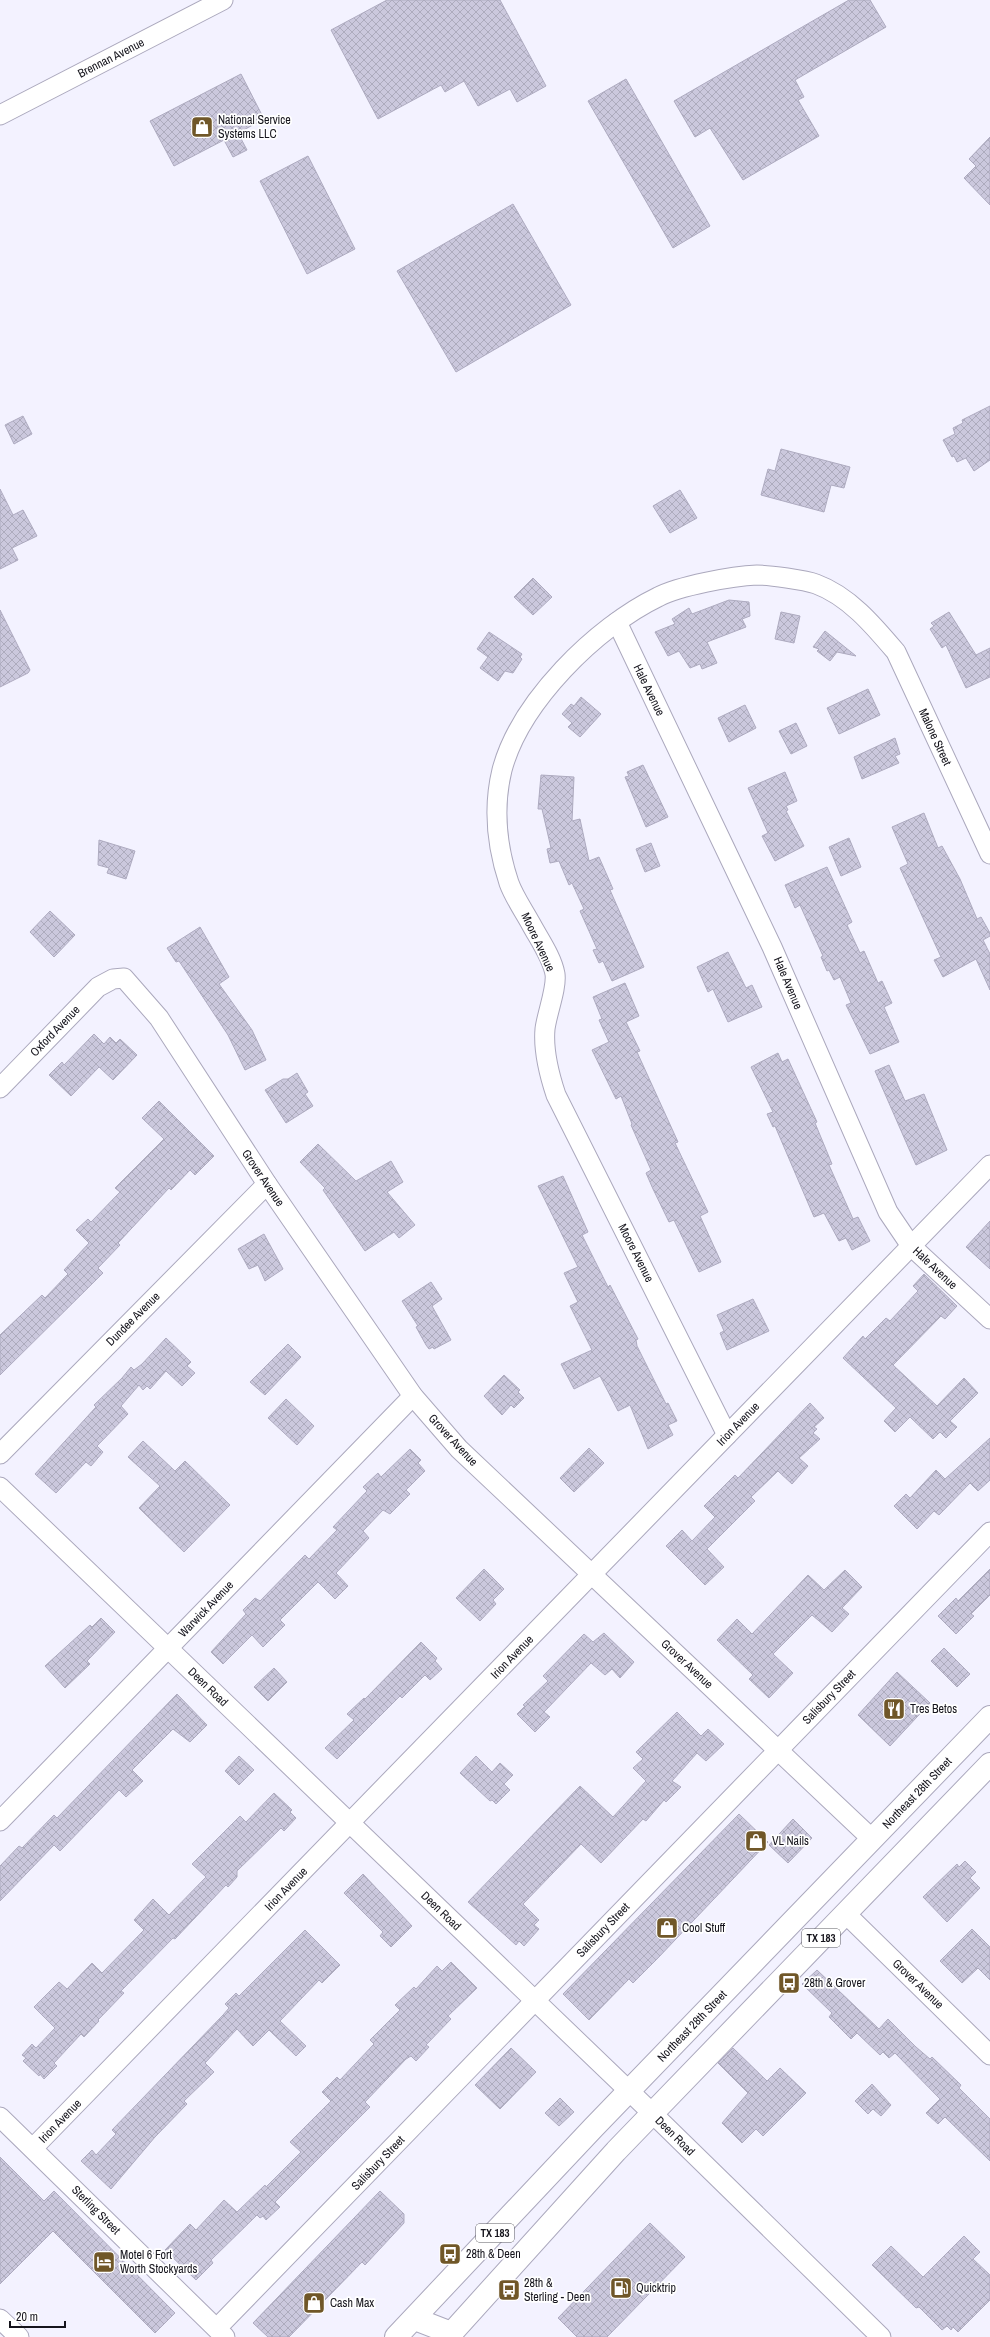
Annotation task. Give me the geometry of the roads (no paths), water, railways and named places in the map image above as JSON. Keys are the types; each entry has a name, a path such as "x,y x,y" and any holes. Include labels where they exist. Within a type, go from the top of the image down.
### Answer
{"main road":[{"name":"Northeast 28th Street","path":"396,2337 415,2319 629,2091 990,1717"},
{"name":"TX 183","path":"449,2335 652,2113 990,1764"},
{"path":"415,2319 449,2335"}],"street":[{"name":"Brennan Avenue","path":"0,116 223,0"},
{"name":"Moore Avenue","path":"727,1435 556,1095 548,1071 545,1030 555,975 547,955 510,885 500,852 497,801 503,769 516,734 538,698 589,645 617,622 657,597 683,587 757,575 815,584 842,598 873,625"},
{"name":"Hale Avenue","path":"617,622 772,947 870,1175 888,1212 912,1246 990,1319"},
{"name":"Malone Street","path":"873,625 896,652 990,854"},
{"name":"Grover Avenue","path":"113,979 124,978 159,1018 267,1184 413,1396 459,1449 872,1839"},
{"name":"Oxford Avenue","path":"0,1088 98,987 113,979"},
{"name":"Irion Avenue","path":"33,2148 990,1165"},
{"name":"Dundee Avenue","path":"0,1454 267,1184"},
{"name":"Warwick Avenue","path":"0,1821 413,1396"},
{"name":"Deen Road","path":"0,1487 652,2113 882,2337"},
{"name":"Salisbury Street","path":"221,2333 535,2001 990,1532"},
{"name":"Grover Avenue","path":"845,1913 990,2055"},
{"name":"Sterling Street","path":"0,2117 221,2333"},
{"path":"0,2319 19,2337"}],"place":[{"name":"National Service Systems LLC","path":"202,127"},
{"name":"Tres Betos","path":"894,1709"},
{"name":"VL Nails","path":"756,1841"},
{"name":"Cool Stuff","path":"667,1928"},
{"name":"28th & Grover","path":"789,1983"},
{"name":"28th & Deen","path":"450,2254"},
{"name":"Motel 6 Fort Worth Stockyards","path":"104,2262"},
{"name":"Quicktrip","path":"621,2288"},
{"name":"28th & Sterling - Deen","path":"509,2290"},
{"name":"Cash Max","path":"314,2303"}]}
